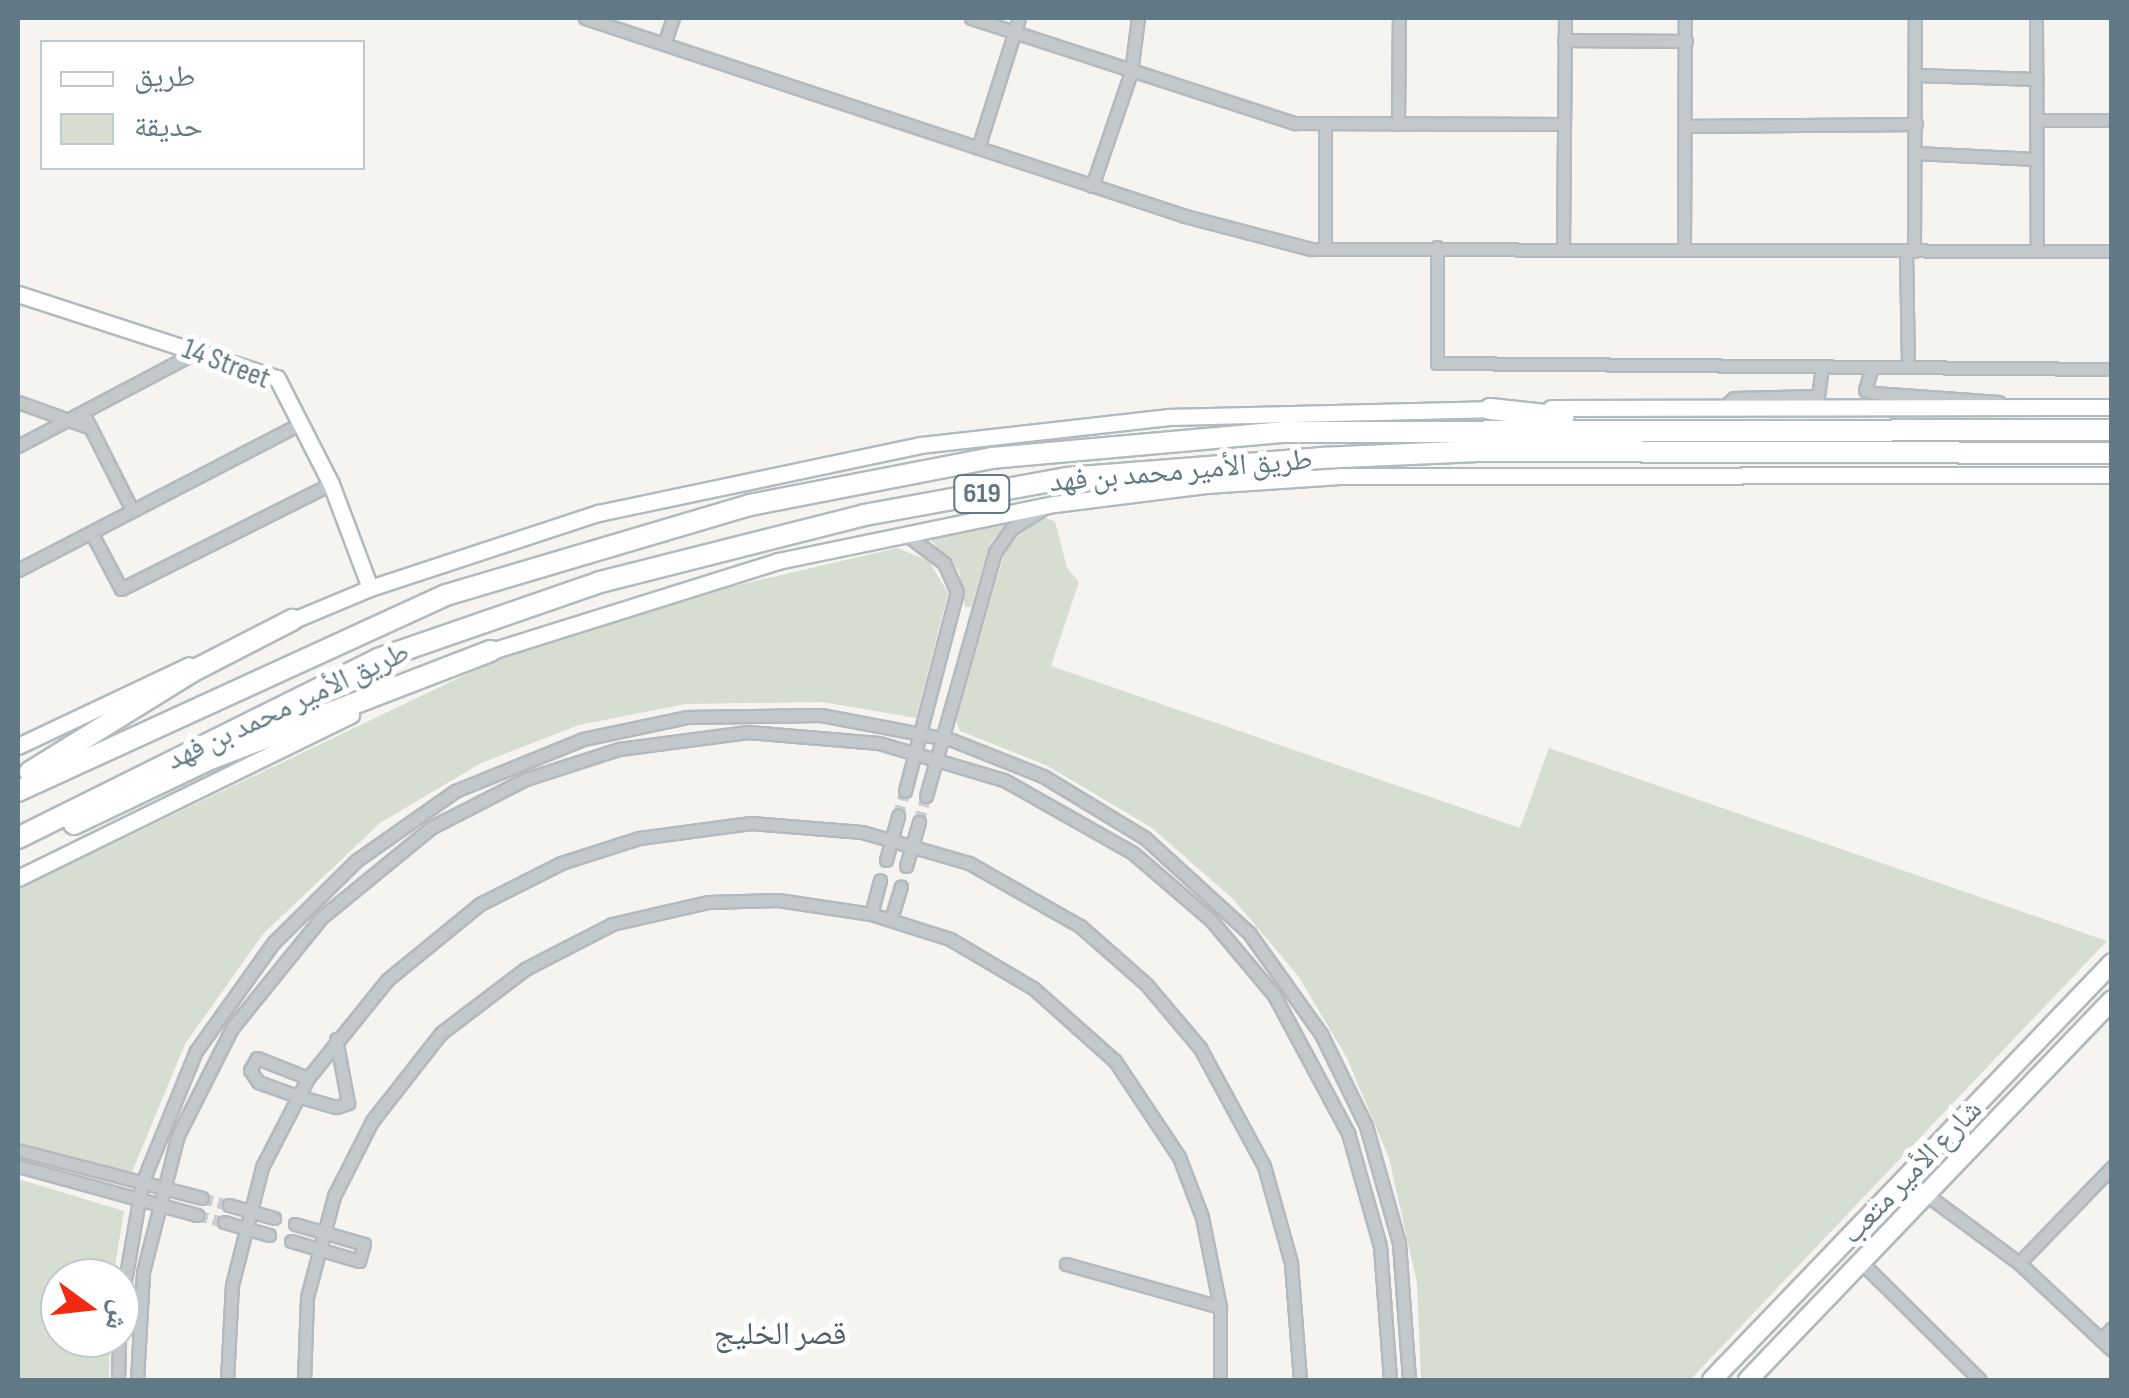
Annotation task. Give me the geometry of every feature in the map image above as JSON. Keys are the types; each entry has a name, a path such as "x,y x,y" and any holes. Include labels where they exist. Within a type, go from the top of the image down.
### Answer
{"highway":[{"path":"1490,408 1625,428"},
{"name":"طريق الأمير محمد بن فهد","path":"18,791 446,595 750,505 992,458 1283,432 1625,428 2112,430"},
{"name":"طريق الأمير محمد بن فهد","path":"18,838 378,659 600,582 864,515 1068,478 1320,458 1478,451 2112,452"},
{"path":"18,780 190,672 292,620"},
{"path":"18,850 208,760 490,651"}],"main road":[{"name":"14 Street","path":"18,294 278,378 330,484 370,588"},
{"path":"18,746 370,588 598,513 920,445 1168,417 1490,408 2112,407"},
{"path":"18,878 490,651 680,588 901,534 1054,504 1340,476 2112,475"},
{"name":"شارع الأمير متعب","path":"1712,1380 2112,962"},
{"name":"شارع الأمير متعب","path":"1752,1379 2112,1000"},
{"path":"1862,1264 1796,1314 1800,1300 1899,1185"}],"street":[{"path":"585,18 1258,238 1325,249 2112,251"},
{"path":"664,44 673,18"},
{"path":"971,18 1294,123 1564,124"},
{"path":"978,148 1019,18"},
{"path":"1092,186 1131,72 1138,18"},
{"path":"1398,18 1398,124"},
{"path":"1564,18 1564,248"},
{"path":"1684,248 1685,18"},
{"path":"1908,367 1917,75 1915,18"},
{"path":"2036,18 2038,251"},
{"path":"1564,40 1686,41"},
{"path":"1917,75 2037,79"},
{"path":"2038,120 2112,120"},
{"path":"1325,124 1325,249"},
{"path":"1686,126 1916,124"},
{"path":"1915,154 2036,159"},
{"path":"1437,247 1437,363 2112,369"},
{"path":"18,446 198,352"},
{"path":"1872,366 1864,390 1874,393 2018,407"},
{"path":"1724,407 1749,396 1818,396 1822,369"},
{"path":"18,402 91,428"},
{"path":"83,412 132,510"},
{"path":"18,570 300,424"},
{"path":"91,532 120,589 330,484"},
{"path":"926,796 995,552 1011,530 1054,504"},
{"path":"901,534 920,541 944,563 957,592 906,791"},
{"path":"129,1258 142,1183 178,1088 239,986 308,904 422,811 550,749 687,717 821,715 942,738 1043,776 1145,838 1224,907 1289,984 1337,1063 1378,1162 1403,1270 1409,1380"},
{"path":"137,1380 143,1272 156,1205 195,1096 254,997 322,917 432,827 556,767 689,736 819,734 936,756 1035,794 1134,853 1211,920 1274,995 1328,1087 1360,1167 1386,1287 1390,1380"},
{"path":"886,860 898,816"},
{"path":"906,866 918,822"},
{"path":"228,1380 230,1305 248,1212 297,1096 336,1040 387,980 454,922 507,888 587,852 671,831 751,823 892,839 995,875 1080,926 1146,984 1200,1048 1240,1114 1274,1195 1296,1297 1300,1380"},
{"path":"870,914 880,880"},
{"path":"891,918 901,886"},
{"path":"304,1380 305,1314 322,1232 372,1121 414,1064 457,1019 543,958 612,924 708,902 801,902 891,918 950,939 1009,972 1115,1061 1186,1172 1212,1252 1220,1307 1220,1380"},
{"path":"308,1078 257,1058 250,1070 258,1082 297,1096 336,1107 348,1103 336,1040"},
{"path":"18,1150 202,1198"},
{"path":"18,1166 197,1215"},
{"path":"2019,1263 2112,1167"},
{"path":"1927,1194 2019,1263 2112,1350"},
{"path":"229,1206 274,1218"},
{"path":"224,1222 270,1235"},
{"path":"290,1241 359,1261 364,1244 296,1224"},
{"path":"1066,1264 1220,1307"},
{"path":"1862,1264 1980,1380"},
{"path":"2101,1340 2112,1328"}],"green space":[{"path":"1044,518 1055,521 1067,568 1079,582 1051,666 1520,828 1549,748 2107,941 1690,1380 1421,1380 1417,1283 1389,1158 1347,1058 1299,977 1233,899 1152,828 1048,766 960,731 956,720 1007,544"},
{"path":"1009,521 990,544 971,607 965,607 959,571 930,539"},
{"path":"897,548 929,561 948,593 916,718 822,702 685,704 579,725 481,763 380,823 263,934 185,1044 132,1172 18,1142 18,889 494,661 683,598"},
{"path":"18,1179 124,1211 116,1258 40,1258 40,1358 110,1358 109,1380 18,1380"}],"tunnel":[{"path":"898,816 905,791"},
{"path":"919,822 926,796"},
{"path":"202,1198 229,1205"},
{"path":"197,1215 224,1222"}],"district":[{"name":"قصر الخليج","path":"780,1335"}]}
